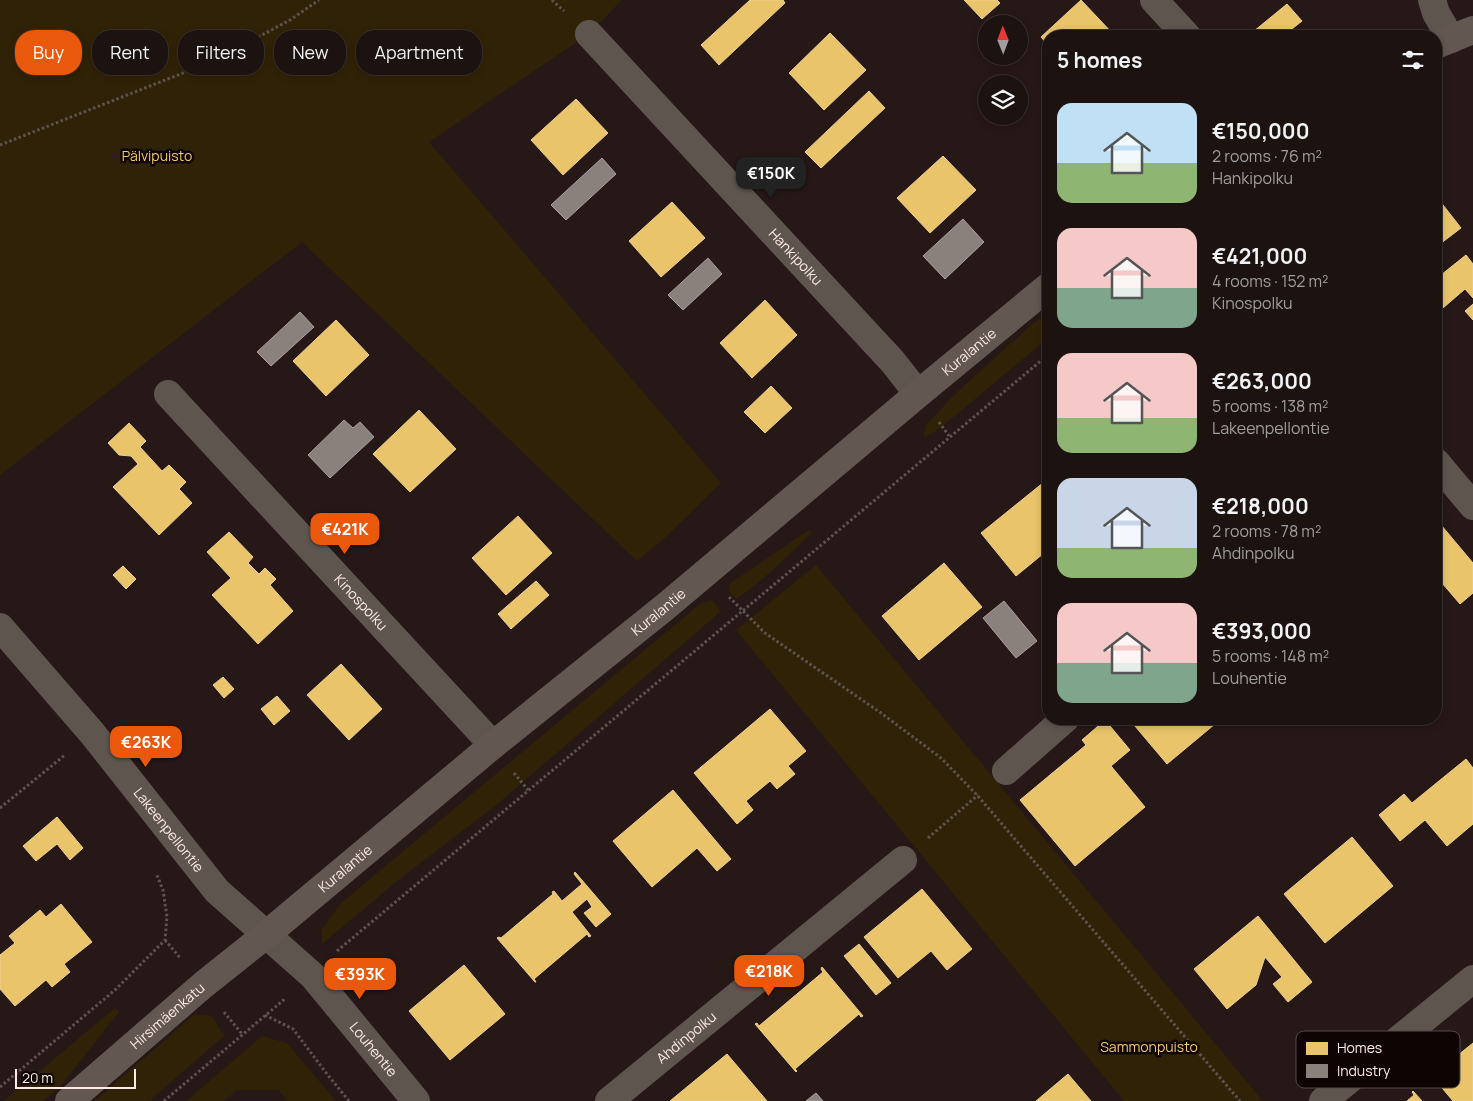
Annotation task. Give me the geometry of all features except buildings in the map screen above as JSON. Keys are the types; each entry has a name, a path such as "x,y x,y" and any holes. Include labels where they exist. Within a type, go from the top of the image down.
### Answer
{"street":[{"path":"1154,0 1182,30"},
{"path":"1432,0 1436,12 1453,38"},
{"name":"Hankipolku","path":"589,34 893,362 918,394"},
{"name":"Kuralantie","path":"267,934 493,744 665,607 1042,292"},
{"name":"Kinospolku","path":"168,394 493,744"},
{"path":"1442,469 1473,506"},
{"name":"Lakeenpellontie","path":"0,627 92,733 217,891 267,934"},
{"path":"1006,771 1058,725"},
{"name":"Ahdinpolku","path":"609,1101 903,860"},
{"name":"Louhentie","path":"267,934 313,976 416,1101"},
{"name":"Hirsimäenkatu","path":"69,1101 203,985 267,934"},
{"path":"1409,1031 1473,979"},
{"path":"1323,1101 1339,1088"}],"path":[{"path":"0,145 212,62 290,20 319,0"},
{"path":"164,1101 313,976 347,942 1042,360"},
{"path":"704,574 765,633 941,758 977,795 1240,1101"},
{"path":"0,808 68,753"},
{"path":"903,860 1006,771"},
{"path":"0,1087 115,990 165,940 168,917 163,890 152,866"},
{"path":"265,1015 293,1029 349,1101"}],"green space":[{"name":"Pälvipuisto","path":"0,0 622,0 589,34 429,142 721,483 666,537 637,561 302,242 0,475"},
{"path":"1042,316 1042,343 955,416 924,437 925,426 953,396"},
{"path":"809,530 812,532 756,584 736,599 730,593 729,584"},
{"name":"Sammonpuisto","path":"816,565 1263,1101 1124,1101 736,630"},
{"path":"713,600 720,611 711,620 495,806 401,878 322,944 322,929 340,904 701,603"},
{"path":"115,1008 119,1012 59,1088 43,1101 4,1101"},
{"path":"195,1014 212,1016 224,1036 149,1101 95,1101"},
{"path":"262,1036 287,1043 336,1101 288,1101 278,1090 237,1090 224,1101 186,1101"}]}
